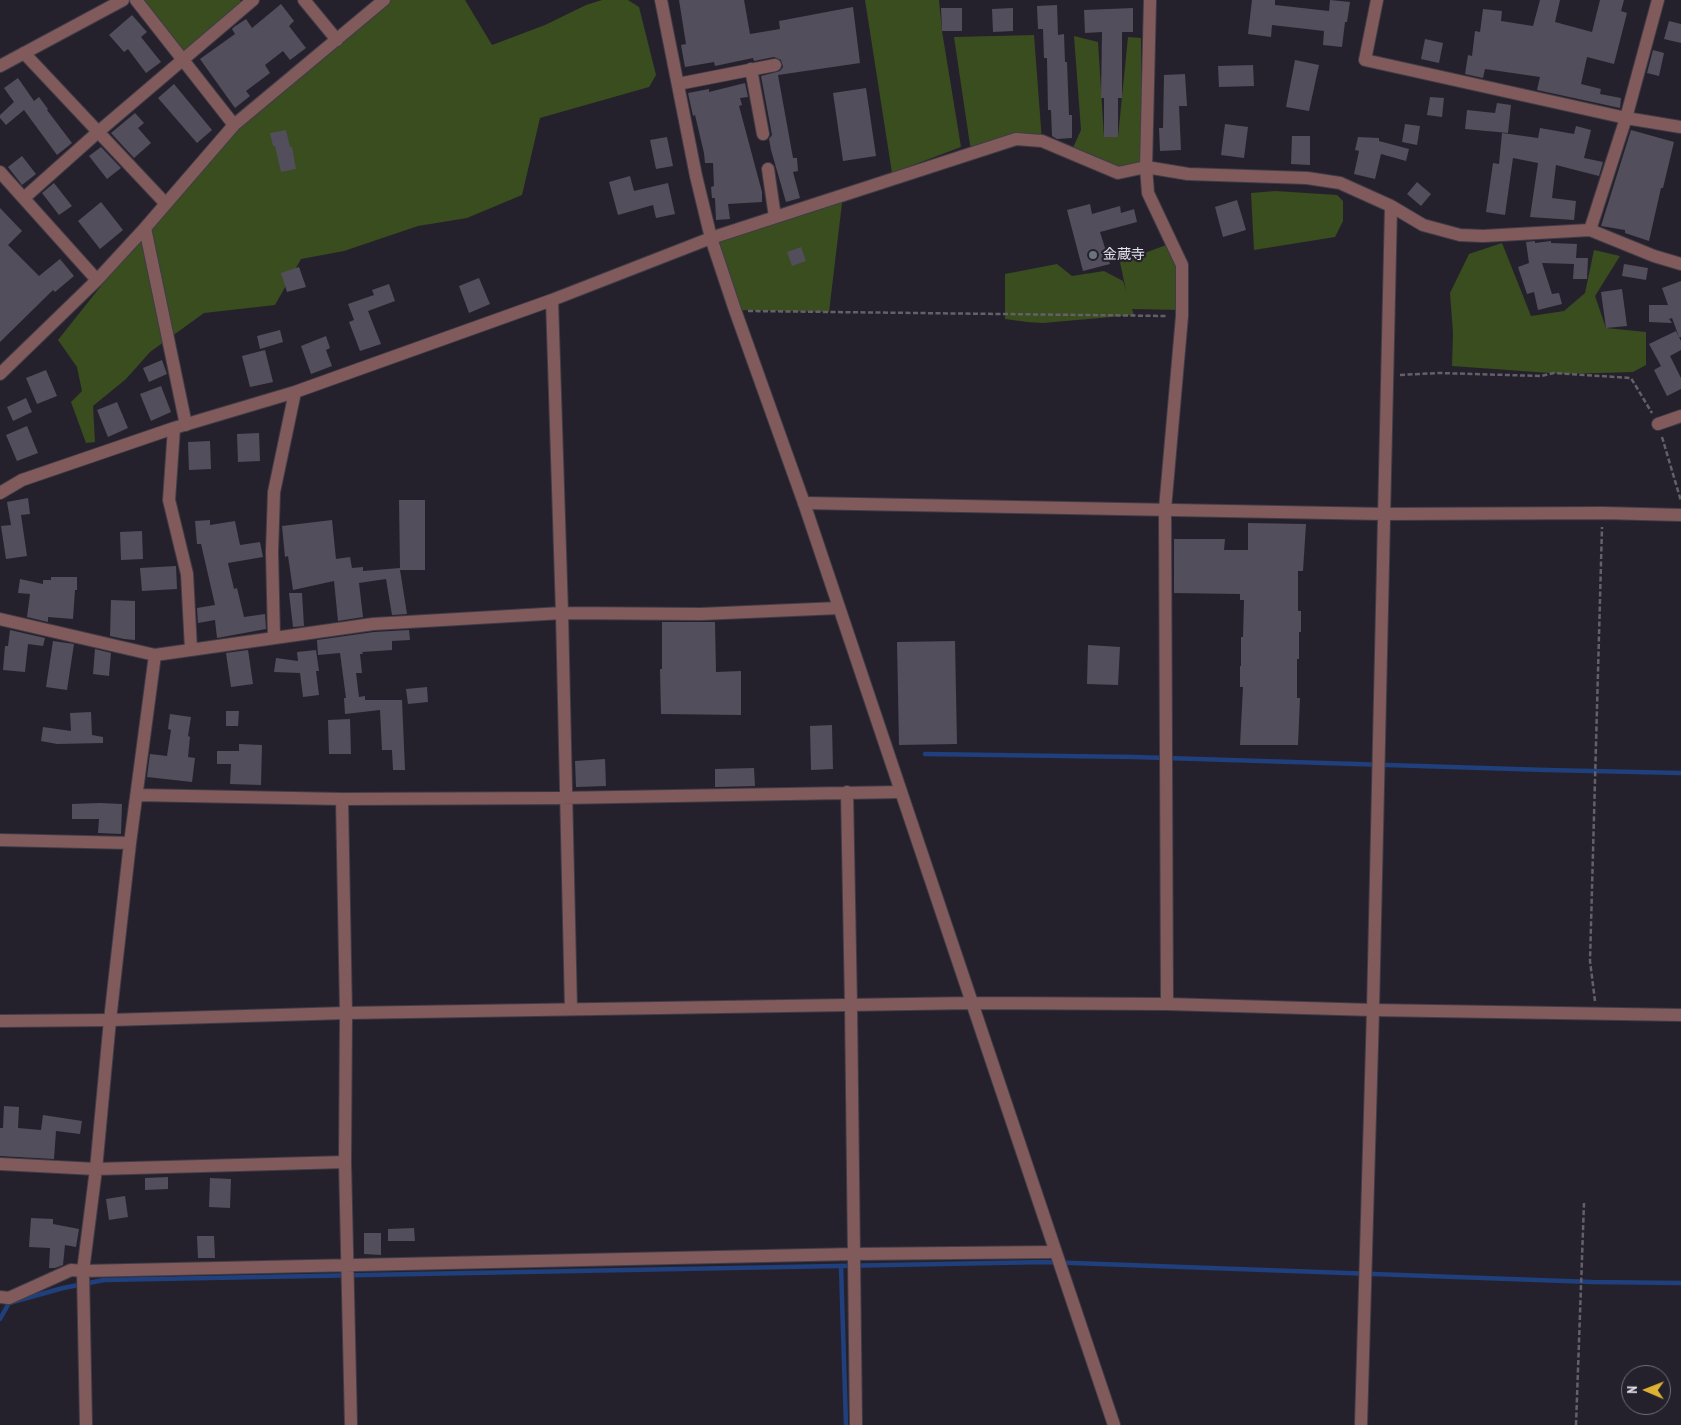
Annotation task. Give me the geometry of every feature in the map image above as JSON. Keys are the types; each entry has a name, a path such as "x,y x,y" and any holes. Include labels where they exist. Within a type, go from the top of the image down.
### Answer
{"street":[{"path":"0,66 123,0"},
{"path":"136,0 234,125"},
{"path":"24,198 182,59 253,0"},
{"path":"304,0 337,40"},
{"path":"0,374 97,280 145,228 234,125 384,0"},
{"path":"661,0 696,176 711,238 804,503 1114,1425"},
{"path":"1150,0 1146,167 1148,193 1182,265 1182,316 1165,509 1167,1004"},
{"path":"1377,0 1365,60 1626,118 1681,127"},
{"path":"1590,230 1626,118 1658,0"},
{"path":"24,53 166,204"},
{"path":"678,84 775,64"},
{"path":"751,69 763,134"},
{"path":"0,493 22,480 180,426 295,392 552,300 711,238 1016,139 1042,141 1118,173 1146,167 1188,174 1307,178 1340,183 1390,206 1423,225 1460,235 1483,236 1590,230 1654,256 1681,264"},
{"path":"768,169 776,217"},
{"path":"0,172 97,280"},
{"path":"1361,1425 1373,1010 1390,206"},
{"path":"145,228 180,426 169,500 187,574 191,649"},
{"path":"552,300 562,613 571,1009"},
{"path":"274,638 272,552 274,492 295,392"},
{"path":"1658,424 1681,416"},
{"path":"804,503 1384,514 1603,513 1681,515"},
{"path":"0,619 155,654 373,624 562,613 701,614 839,608"},
{"path":"86,1425 82,1271 96,1169 110,1020 130,843 155,654"},
{"path":"847,792 856,1425"},
{"path":"137,795 342,799 566,798 901,792"},
{"path":"342,799 346,1013 345,1162 351,1425"},
{"path":"0,840 130,843"},
{"path":"0,1021 110,1020 346,1013 972,1003 1167,1004 1681,1016"},
{"path":"0,1164 96,1169 345,1162"},
{"path":"0,1297 9,1298 70,1270 854,1254 1055,1252"}],"path":[{"path":"735,310 1182,316"},
{"path":"1387,376 1439,373 1541,376 1554,373 1631,378 1658,424 1681,502"},
{"path":"1596,1013 1590,961 1603,513"},
{"path":"1576,1425 1584,1203"}],"green space":[{"path":"136,0 240,0 245,6 179,55"},
{"path":"384,0 465,0 492,45 545,25 586,5 602,0 628,0 639,7 656,75 649,87 540,118 522,195 467,218 418,226 344,251 301,259 275,305 204,313 150,352 126,379 93,406 95,442 86,443 71,402 82,391 77,367 58,340 166,204 234,125"},
{"path":"865,0 939,0 942,31 961,147 892,173"},
{"path":"1034,35 1042,141 1016,139 974,153 970,145 954,37"},
{"path":"1074,36 1098,42 1104,137 1118,137 1128,37 1141,38 1141,163 1118,173 1071,152 1081,130"},
{"path":"1275,191 1337,195 1343,201 1343,221 1335,237 1254,250 1251,193"},
{"path":"843,195 829,312 735,310 711,238"},
{"path":"1502,243 1531,316 1564,311 1585,293 1594,250 1620,256 1595,296 1606,328 1646,332 1646,365 1633,372 1564,374 1452,366 1453,333 1450,293 1469,254"},
{"path":"1169,244 1182,265 1181,310 1132,309 1134,315 1043,323 1005,319 1005,274 1057,264 1072,276 1104,271 1123,281 1126,291 1120,262"}],"building":[{"path":"679,0 744,0 750,34 780,29 779,21 853,7 860,63 778,75 793,158 797,158 798,171 793,172 800,198 786,202 769,139 772,135 761,76 780,71 783,67 781,60 774,57 754,61 753,58 715,66 714,62 685,67 681,45 686,44"},
{"path":"1252,0 1275,0 1275,5 1329,11 1330,0 1350,2 1342,47 1323,45 1324,31 1272,25 1271,37 1248,34"},
{"path":"1540,0 1560,0 1555,22 1592,32 1600,0 1624,0 1621,11 1627,13 1614,64 1587,57 1581,84 1601,89 1600,94 1621,98 1620,108 1537,90 1540,77 1485,69 1483,78 1465,74 1468,55 1472,56 1475,31 1480,32 1483,9 1502,11 1501,21 1533,26"},
{"path":"281,4 294,21 289,26 306,48 290,60 283,51 265,65 270,73 246,91 250,96 235,108 200,59 235,34 232,29 234,27 246,19 252,28"},
{"path":"1057,5 1058,35 1064,34 1069,115 1072,115 1072,138 1057,139 1052,136 1051,110 1048,110 1047,58 1044,58 1043,29 1038,29 1037,6"},
{"path":"941,8 962,8 962,31 942,31"},
{"path":"1013,8 1013,31 993,32 992,9"},
{"path":"1133,8 1133,32 1122,32 1122,98 1118,98 1118,137 1104,137 1104,98 1101,98 1102,32 1085,33 1084,10"},
{"path":"132,15 147,32 141,37 161,62 146,73 128,49 124,52 109,35"},
{"path":"1669,21 1681,24 1681,43 1664,39"},
{"path":"1425,39 1443,43 1439,63 1421,59"},
{"path":"1653,50 1664,53 1659,76 1647,73"},
{"path":"1295,60 1319,65 1309,111 1286,107"},
{"path":"1253,65 1254,86 1219,87 1218,66"},
{"path":"1185,74 1187,106 1179,106 1181,150 1160,151 1159,128 1163,128 1164,75"},
{"path":"18,78 34,101 39,97 72,143 57,155 24,110 6,125 0,118 0,115 14,102 4,88"},
{"path":"745,83 748,97 740,98 742,105 739,106 762,192 762,202 728,204 730,219 716,220 715,198 712,198 711,187 714,186 713,163 705,163 695,115 693,116 688,93 709,89 709,92"},
{"path":"174,84 212,130 197,143 158,98"},
{"path":"866,88 876,156 843,161 833,93"},
{"path":"1430,97 1444,98 1442,117 1427,115"},
{"path":"1497,103 1511,105 1508,133 1465,129 1467,110 1495,113"},
{"path":"135,113 144,123 138,128 151,143 134,158 111,133"},
{"path":"1225,124 1248,127 1244,158 1221,155"},
{"path":"1405,124 1420,126 1417,145 1402,142"},
{"path":"1576,126 1591,130 1584,158 1603,162 1599,176 1556,165 1552,198 1576,201 1574,220 1530,217 1538,163 1513,158 1505,215 1486,212 1493,163 1499,164 1502,133 1538,138 1540,128 1574,134"},
{"path":"286,130 290,147 292,147 296,169 281,172 270,133"},
{"path":"1631,130 1674,142 1649,241 1625,233 1625,230 1601,226"},
{"path":"1292,136 1310,136 1310,165 1291,164"},
{"path":"667,137 673,166 656,169 650,140"},
{"path":"1358,137 1379,138 1379,141 1409,149 1406,161 1381,154 1375,179 1354,174 1359,151 1355,150"},
{"path":"101,147 121,168 107,179 89,156"},
{"path":"22,156 36,174 22,185 8,167"},
{"path":"630,176 634,191 668,183 675,214 656,218 653,205 618,215 609,182"},
{"path":"1417,182 1431,194 1421,206 1407,194"},
{"path":"54,183 72,206 59,215 42,193"},
{"path":"1237,200 1246,230 1223,237 1215,207"},
{"path":"101,202 123,230 100,249 78,221"},
{"path":"1090,204 1092,214 1120,206 1121,213 1134,209 1137,222 1100,232 1110,264 1083,271 1067,210"},
{"path":"0,208 22,231 8,245 39,276 60,259 74,276 55,292 53,290 0,342"},
{"path":"1535,241 1535,243 1551,241 1551,243 1577,244 1576,258 1588,258 1587,279 1573,279 1574,264 1542,263 1552,294 1559,293 1562,304 1538,310 1534,292 1527,294 1518,267 1529,263 1526,242"},
{"path":"801,247 806,261 792,266 787,252"},
{"path":"1624,264 1648,268 1646,280 1622,276"},
{"path":"299,267 306,287 287,292 281,273"},
{"path":"479,278 490,304 469,313 459,286"},
{"path":"1681,281 1681,337 1679,337 1672,318 1669,319 1672,323 1649,322 1649,305 1668,305 1662,288"},
{"path":"389,284 395,301 368,311 381,344 360,351 349,322 354,320 348,304 374,295 372,290"},
{"path":"1622,289 1627,326 1606,328 1601,292"},
{"path":"280,330 283,342 260,349 257,336"},
{"path":"1676,331 1681,341 1681,350 1670,356 1681,378 1681,389 1667,396 1654,370 1661,366 1649,344"},
{"path":"326,336 330,348 326,350 332,366 311,374 301,346"},
{"path":"265,350 273,382 250,387 242,356"},
{"path":"162,360 167,374 149,382 143,368"},
{"path":"46,370 57,396 37,404 26,378"},
{"path":"161,386 171,412 151,421 140,394"},
{"path":"26,398 32,412 13,421 7,407"},
{"path":"117,402 128,428 108,437 97,410"},
{"path":"27,426 38,453 17,461 6,435"},
{"path":"259,433 260,461 238,462 237,434"},
{"path":"210,441 211,469 189,470 188,442"},
{"path":"28,498 30,514 21,515 27,556 6,559 1,526 11,525 7,502"},
{"path":"399,500 425,500 425,570 400,570 407,614 392,615 386,579 359,583 363,617 338,621 334,581 293,590 288,556 285,557 282,526 332,520 336,559 350,557 352,568 363,567 363,571 400,568"},
{"path":"210,520 210,525 235,521 240,545 260,542 263,557 228,563 234,589 237,588 244,617 265,614 266,629 217,638 215,620 198,623 197,608 215,605 201,544 197,544 195,521"},
{"path":"1248,523 1306,524 1303,571 1298,571 1298,611 1301,611 1301,632 1299,632 1299,659 1297,659 1297,698 1300,698 1298,745 1240,745 1243,687 1240,687 1240,666 1244,600 1240,600 1240,594 1174,593 1174,539 1225,539 1224,550 1248,550"},
{"path":"142,531 143,559 121,560 120,532"},
{"path":"176,566 177,589 142,591 140,568"},
{"path":"51,577 77,577 73,619 48,617 48,622 27,617 30,594 18,593 20,579 43,584 43,580 51,580"},
{"path":"289,593 302,593 304,626 293,627"},
{"path":"111,600 135,601 135,640 110,636"},
{"path":"662,622 715,622 716,672 741,671 741,715 661,714"},
{"path":"10,630 45,638 43,646 28,644 25,672 3,670 5,646 8,646"},
{"path":"409,630 410,640 392,641 392,650 362,652 363,654 360,654 362,673 356,673 359,697 365,696 365,700 402,700 405,770 393,770 392,750 382,750 380,710 345,714 344,698 346,698 340,653 318,655 317,640 374,632"},
{"path":"53,641 74,644 67,690 46,687"},
{"path":"955,641 957,744 899,745 897,642"},
{"path":"1088,645 1120,647 1118,685 1087,684"},
{"path":"95,649 111,653 109,676 93,674"},
{"path":"248,650 253,684 231,687 226,653"},
{"path":"316,650 319,671 316,671 319,695 303,697 300,673 274,672 276,658 298,661 297,652"},
{"path":"427,687 428,702 408,704 406,689"},
{"path":"226,711 239,711 238,726 226,726"},
{"path":"91,712 92,735 103,737 103,743 57,744 41,741 43,727 71,731 70,713"},
{"path":"170,714 191,717 188,736 190,737 188,757 195,758 192,782 147,777 150,754 167,756 171,730 168,729"},
{"path":"350,719 351,754 329,754 328,720"},
{"path":"832,725 833,769 811,770 810,726"},
{"path":"239,744 262,745 261,785 230,784 231,764 217,764 217,751 239,751"},
{"path":"605,759 606,786 576,787 575,761"},
{"path":"754,768 755,786 715,787 715,769"},
{"path":"72,804 122,804 121,834 98,833 99,819 72,819"},
{"path":"4,1106 19,1107 18,1128 41,1130 43,1115 82,1121 80,1134 56,1131 54,1159 0,1156 0,1128 3,1128"},
{"path":"168,1177 168,1189 145,1190 145,1178"},
{"path":"210,1178 231,1179 230,1208 209,1207"},
{"path":"125,1196 128,1217 109,1220 106,1199"},
{"path":"31,1218 53,1219 53,1224 79,1229 76,1247 65,1245 63,1265 49,1268 50,1248 29,1247"},
{"path":"414,1228 415,1241 388,1241 388,1229"},
{"path":"364,1233 381,1233 381,1255 364,1254"},
{"path":"197,1236 214,1236 215,1258 198,1258"}],"waterway":[{"path":"925,754 1134,757 1681,773"},
{"path":"0,1319 9,1303 63,1288 104,1280 1046,1262 1592,1282 1681,1283"},
{"path":"841,1266 846,1425"}],"place":[{"name":"金蔵寺","path":"1093,255"}]}
